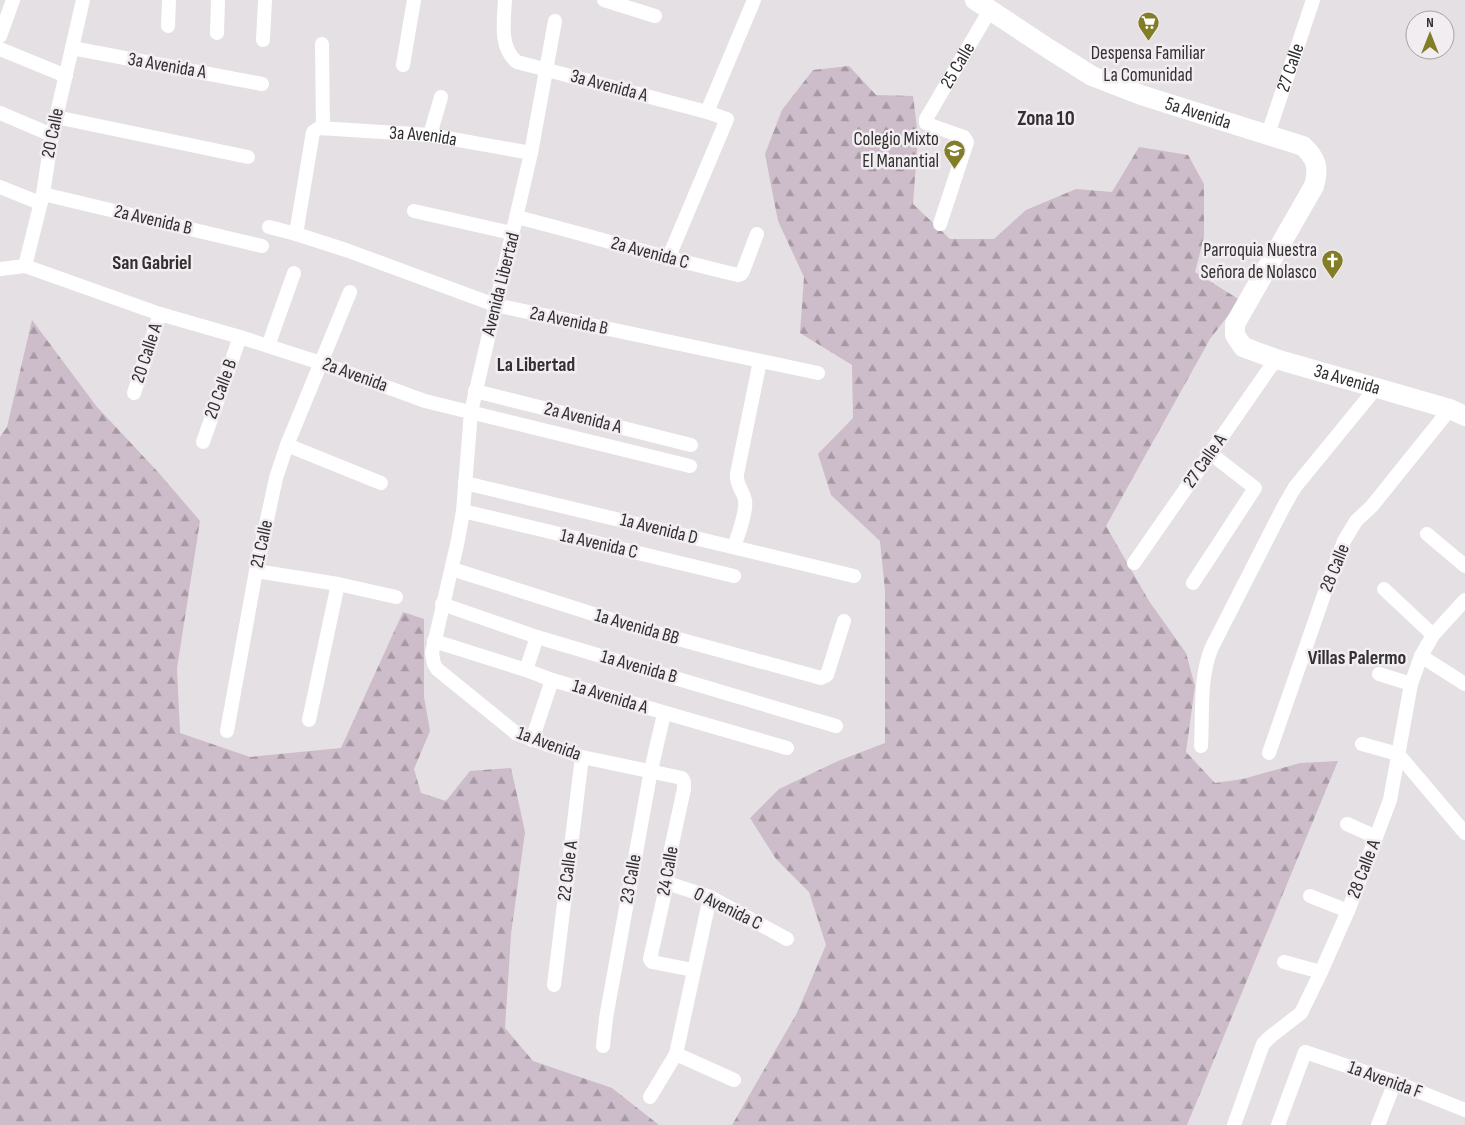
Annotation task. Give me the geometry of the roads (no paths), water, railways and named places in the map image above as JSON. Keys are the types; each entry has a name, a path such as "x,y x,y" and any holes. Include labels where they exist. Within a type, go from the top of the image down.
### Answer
{"street":[{"path":"0,36 12,0"},
{"name":"20 Calle","path":"25,266 42,199 52,135 83,0"},
{"path":"168,26 169,0"},
{"path":"217,34 218,0"},
{"path":"263,40 265,0"},
{"path":"403,65 414,0"},
{"name":"3a Avenida A","path":"505,0 503,27 507,47 512,58 517,62 725,118 727,122 668,259"},
{"path":"604,0 655,16"},
{"path":"707,112 754,0"},
{"name":"27 Calle","path":"1268,134 1313,0"},
{"name":"5a Avenida","path":"984,4 1092,76 1141,95 1303,146 1312,154 1317,165 1317,176 1314,186 1236,324 1235,335"},
{"name":"25 Calle","path":"940,224 967,142 966,139 926,123 926,119 984,4"},
{"name":"Avenida Libertad","path":"434,664 432,653 434,641 452,568 463,512 471,412 531,153 555,21"},
{"path":"296,234 313,132 319,128 322,44"},
{"name":"3a Avenida A","path":"72,48 262,84"},
{"path":"0,49 66,76"},
{"path":"430,135 442,97"},
{"path":"0,113 52,135"},
{"path":"56,117 248,157"},
{"name":"3a Avenida","path":"319,128 430,135 531,153"},
{"name":"2a Avenida B","path":"0,187 42,199 262,246"},
{"path":"414,211 512,233"},
{"name":"2a Avenida C","path":"517,217 618,243 668,259 738,275 741,274 757,234"},
{"name":"2a Avenida B","path":"269,227 346,250 495,305 818,373"},
{"path":"0,269 25,266"},
{"name":"2a Avenida","path":"25,266 160,314 240,336 321,363 426,401 690,466"},
{"path":"268,346 294,274"},
{"name":"21 Calle","path":"227,731 256,571 276,478 287,445 350,292"},
{"name":"20 Calle A","path":"134,393 160,314"},
{"name":"3a Avenida","path":"1235,335 1244,347 1276,359 1458,413"},
{"name":"20 Calle B","path":"202,442 240,336"},
{"name":"27 Calle A","path":"1134,563 1276,359"},
{"path":"734,547 745,507 743,495 738,485 737,474 760,361"},
{"path":"1202,746 1204,675 1207,658 1295,487 1376,388"},
{"name":"2a Avenida A","path":"475,391 691,444"},
{"name":"28 Calle","path":"1269,754 1344,541 1356,521 1458,413"},
{"path":"287,445 381,483"},
{"path":"1193,583 1255,488 1210,452"},
{"name":"1a Avenida D","path":"465,483 854,576"},
{"name":"1a Avenida C","path":"463,512 734,576"},
{"path":"1427,534 1465,566"},
{"name":"1a Avenida BB","path":"452,568 632,626 824,678 827,675 844,621"},
{"path":"256,571 338,584 396,597"},
{"path":"309,720 338,584"},
{"path":"1384,589 1433,635"},
{"name":"28 Calle A","path":"1234,1125 1263,1044 1301,1012 1348,911 1390,800 1411,684 1421,656 1433,635 1465,600"},
{"name":"1a Avenida B","path":"442,604 538,637 836,726"},
{"path":"526,670 538,637"},
{"name":"1a Avenida A","path":"434,641 664,714 787,748"},
{"path":"1421,656 1465,684"},
{"name":"1a Avenida","path":"434,664 437,669 510,730 532,740 582,757 651,770 682,778 684,782"},
{"path":"1379,674 1411,684"},
{"path":"532,740 552,680"},
{"name":"23 Calle","path":"603,1046 606,1018 651,770 664,714"},
{"path":"1362,744 1398,754 1465,833"},
{"name":"22 Calle A","path":"554,985 582,757"},
{"name":"24 Calle","path":"684,782 667,883 650,959 652,962 693,970"},
{"path":"1347,824 1376,837"},
{"name":"0 Avenida C","path":"667,883 710,897 787,939"},
{"path":"1310,896 1348,911"},
{"path":"650,1097 673,1060 682,1032 693,970 710,897"},
{"path":"1284,962 1321,972"},
{"name":"1a Avenida F","path":"1278,1125 1305,1052 1395,1082 1465,1110"},
{"path":"673,1060 734,1080"},
{"path":"1378,1125 1395,1082"}],"place":[{"name":"Despensa Familiar La Comunidad","path":"1148,41"},
{"name":"Colegio Mixto El Manantial","path":"955,169"},
{"name":"Parroquia Nuestra Señora de Nolasco","path":"1333,280"}],"district":[{"name":"Zona 10","path":"1046,118"},
{"name":"San Gabriel","path":"152,263"},
{"name":"La Libertad","path":"536,365"},
{"name":"Villas Palermo","path":"1357,658"}]}
